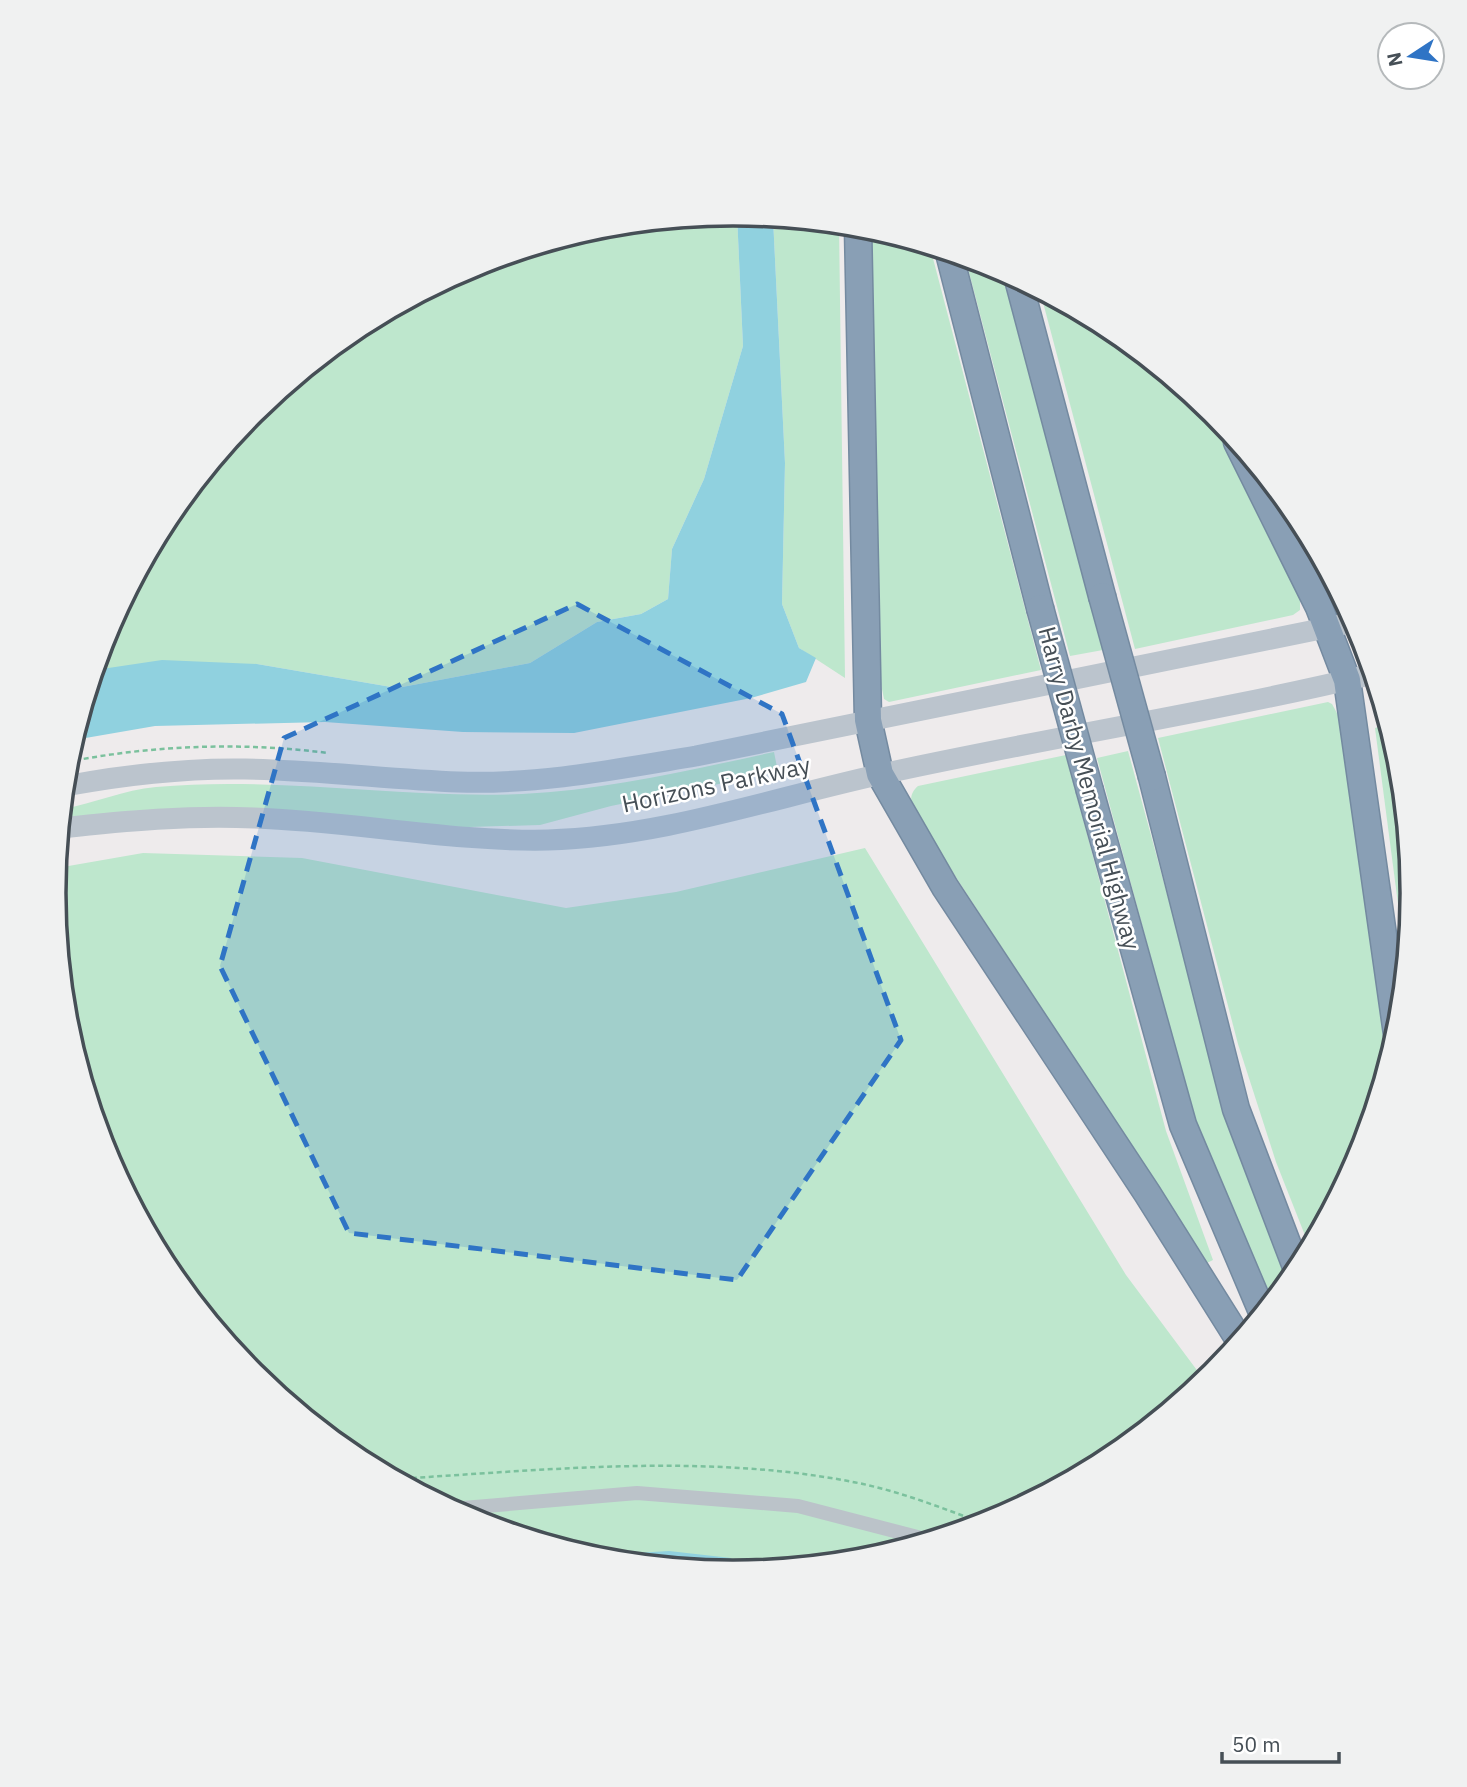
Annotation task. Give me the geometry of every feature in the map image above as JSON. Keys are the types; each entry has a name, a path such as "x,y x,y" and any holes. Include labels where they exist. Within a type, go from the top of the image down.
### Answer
{"highway":[{"path":"858,238 868,720 880,774 946,887 1147,1193 1235,1333"},
{"name":"Harry Darby Memorial Highway","path":"952,263 1040,608 1184,1125 1259,1305"},
{"path":"1021,292 1152,777 1236,1109 1292,1257"},
{"path":"1254,476 1328,628 1347,680 1392,999"}],"main road":[{"name":"Horizons Parkway","path":"76,784 146,773 243,769 460,782 531,780 612,770 696,756 1344,624"},
{"name":"Horizons Parkway","path":"70,827 164,818 254,818 335,823 469,837 549,840 630,831 712,816 880,774 1364,676"}],"street":[{"path":"472,1507 636,1493 798,1506 913,1536"}],"path":[{"path":"80,760 156,750 217,747 277,746 332,754"},
{"path":"413,1478 609,1466 778,1471 864,1484 968,1518"}],"highlighted area":[{"path":"577,604 782,714 901,1040 737,1280 349,1233 220,966 284,738"}],"green space":[{"path":"738,226 743,346 704,479 672,549 668,599 641,614 597,622 530,663 397,688 257,664 105,670 135,598 179,523 204,487 232,454 294,392 327,364 363,339 438,295 478,277 561,249 603,239 646,232"},
{"path":"773,228 839,235 845,678 799,648 782,604 785,463"},
{"path":"871,241 933,257 1041,670 889,702 884,699 880,679"},
{"path":"968,269 1006,285 1103,650 1070,656"},
{"path":"1043,303 1140,364 1222,441 1300,599 1300,610 1293,615 1135,649"},
{"path":"1307,554 1329,592 1324,590"},
{"path":"1328,702 1338,715 1384,1040 1350,1149 1332,1189 1305,1236 1276,1162 1238,1044 1158,738"},
{"path":"1379,727 1395,806 1399,850 1400,915 1375,728"},
{"path":"1128,751 1215,1070 1285,1268 1264,1299 1198,1132 1097,758"},
{"path":"774,752 778,772 611,806 540,825 469,827 71,822 72,807 156,787 247,784 476,795 522,794 617,784"},
{"path":"1066,755 1166,1131 1213,1260 1207,1263 922,825 912,805 912,795 918,786"},
{"path":"865,848 1126,1275 1198,1372 1140,1423 1104,1448 1029,1492 989,1510 906,1538 864,1548 777,1559 690,1559 646,1555 603,1548 519,1525 438,1492 400,1471 327,1423 294,1395 262,1365 204,1300 156,1227 117,1149 89,1066 79,1024 68,937 67,866 143,853 302,858 566,908 676,892"}],"water":[{"path":"738,226 773,228 785,463 782,604 799,648 816,658 806,682 751,698 574,733 463,732 325,722 155,726 85,738 106,668 162,660 257,664 397,688 530,663 597,622 641,614 668,599 672,549 704,479 743,346"},
{"path":"669,1551 731,1560 690,1559 634,1553"}]}
